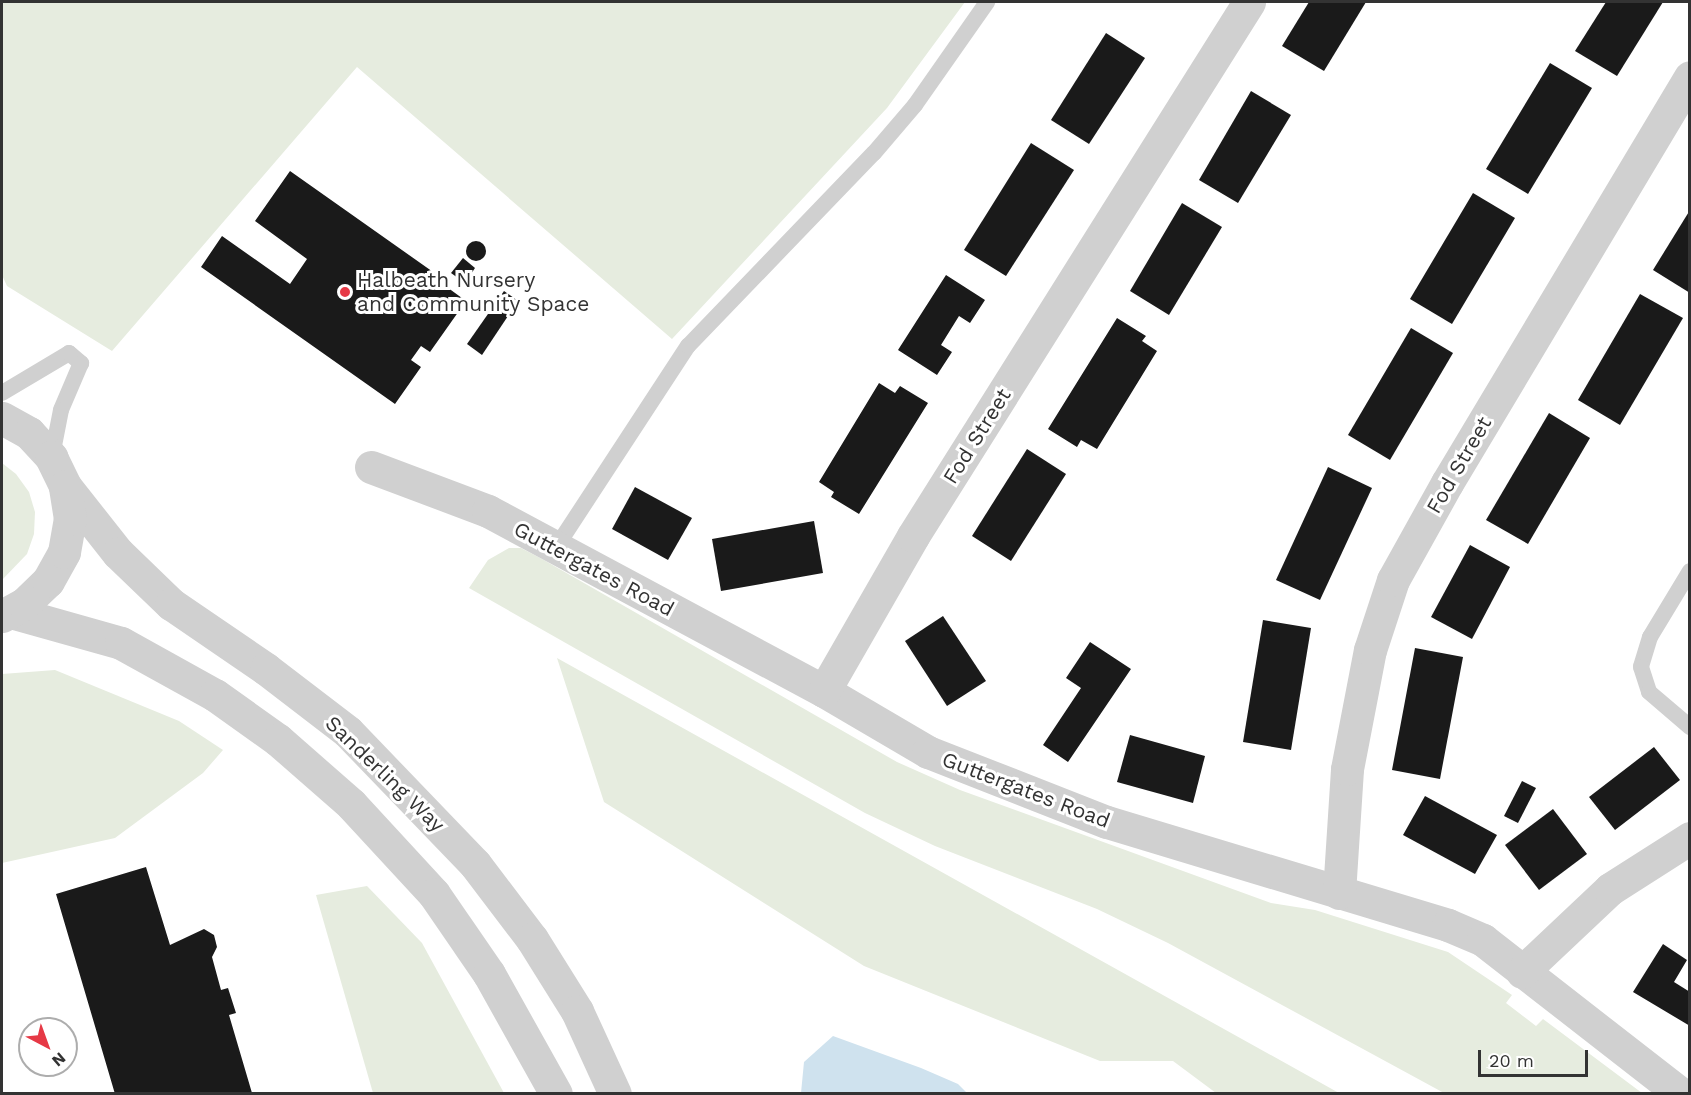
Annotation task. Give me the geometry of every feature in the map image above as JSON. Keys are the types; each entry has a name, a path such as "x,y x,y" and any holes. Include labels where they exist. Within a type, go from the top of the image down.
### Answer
{"street":[{"name":"Fod Street","path":"824,691 914,536 1249,2"},
{"name":"Fod Street","path":"1339,893 1347,769 1370,650 1393,580 1447,483 1689,77"},
{"name":"Sanderling Way","path":"2,418 29,434 51,457 65,486 118,553 171,604 266,669 348,732 476,864 532,939 577,1011 615,1094"},
{"name":"Guttergates Road","path":"371,467 488,511 555,549 824,691 928,752 1107,822 1483,940 1681,1094"},
{"name":"Sanderling Way","path":"6,614 48,581 64,552 70,519 65,486"},
{"name":"Sanderling Way","path":"6,614 121,643 215,694 278,740 351,804 434,894 489,974 556,1094"},
{"path":"1522,972 1610,889 1689,838"}],"lane":[{"path":"555,549 688,346 874,153 915,105 987,2"},
{"path":"2,393 69,354 81,363 61,410 51,457"},
{"path":"1689,571 1650,637 1641,667 1649,692 1689,728"}],"shaded area":[{"path":"2,2 965,2 887,108 672,339 357,67 112,351 7,286 2,275"},
{"path":"2,463 16,474 29,492 35,512 34,534 27,554 2,580"},
{"path":"509,548 521,548 542,559 897,762 960,790 1271,903 1315,910 1448,952 1512,995 1506,1003 1536,1026 1543,1019 1642,1093 1444,1093 1168,943 1097,909 935,846 865,813 469,588 488,560"},
{"path":"557,658 1339,1093 1216,1093 1173,1061 1100,1061 864,966 604,802"},
{"path":"55,670 179,721 223,750 203,773 115,838 2,863 2,674"},
{"path":"367,886 422,943 504,1093 373,1093 316,895"}],"water":[{"path":"833,1036 921,1068 958,1084 967,1093 801,1093 804,1062"}],"building":[{"path":"1309,2 1366,2 1324,71 1282,46"},
{"path":"1606,2 1663,2 1617,76 1575,51"},
{"path":"1106,33 1145,58 1089,144 1051,120"},
{"path":"1550,63 1592,88 1528,194 1486,169"},
{"path":"1251,91 1291,115 1238,203 1199,180"},
{"path":"1031,143 1074,170 1006,276 964,250"},
{"name":"Halbeath Nursery and Community Space","path":"290,171 443,279 440,282 466,301 430,352 421,346 411,360 421,367 395,404 201,267 222,236 290,284 307,259 255,221"},
{"path":"1473,193 1515,218 1452,324 1410,299"},
{"path":"1182,203 1222,227 1169,315 1130,291"},
{"path":"1690,210 1690,293 1653,270"},
{"path":"472,241 480,241 486,247 486,255 480,261 472,261 466,255 466,247"},
{"path":"463,258 475,268 465,283 451,273"},
{"path":"946,275 985,300 970,323 959,316 941,345 952,352 937,375 898,350"},
{"path":"504,291 518,301 482,355 467,344"},
{"path":"1640,294 1683,318 1620,425 1578,400"},
{"path":"1117,318 1146,336 1142,341 1157,351 1097,449 1081,440 1077,447 1048,429"},
{"path":"1411,328 1453,353 1390,460 1348,435"},
{"path":"879,383 895,393 900,386 928,403 859,514 831,497 834,492 819,482"},
{"path":"1549,413 1590,438 1528,544 1486,520"},
{"path":"1027,449 1066,474 1011,561 972,536"},
{"path":"1328,467 1372,488 1320,600 1276,580"},
{"path":"635,487 692,518 668,560 612,529"},
{"path":"814,521 823,573 721,591 712,539"},
{"path":"1470,545 1510,567 1472,639 1431,617"},
{"path":"943,616 986,681 947,706 905,641"},
{"path":"1263,620 1311,628 1291,750 1243,742"},
{"path":"1090,642 1131,669 1068,762 1043,745 1081,688 1066,678"},
{"path":"1415,648 1463,657 1440,779 1392,770"},
{"path":"1130,735 1205,756 1193,803 1117,782"},
{"path":"1654,747 1680,780 1615,830 1589,797"},
{"path":"1522,781 1536,788 1518,823 1504,816"},
{"path":"1425,796 1497,835 1475,874 1403,835"},
{"path":"1553,809 1587,854 1539,890 1505,845"},
{"path":"146,867 170,945 204,929 214,935 217,947 212,957 221,990 228,988 236,1013 229,1015 252,1093 115,1094 56,894"},
{"path":"1663,944 1687,960 1674,982 1690,992 1690,1026 1633,992"}],"place":[{"name":"Halbeath Nursery and Community Space","path":"345,292"}]}
